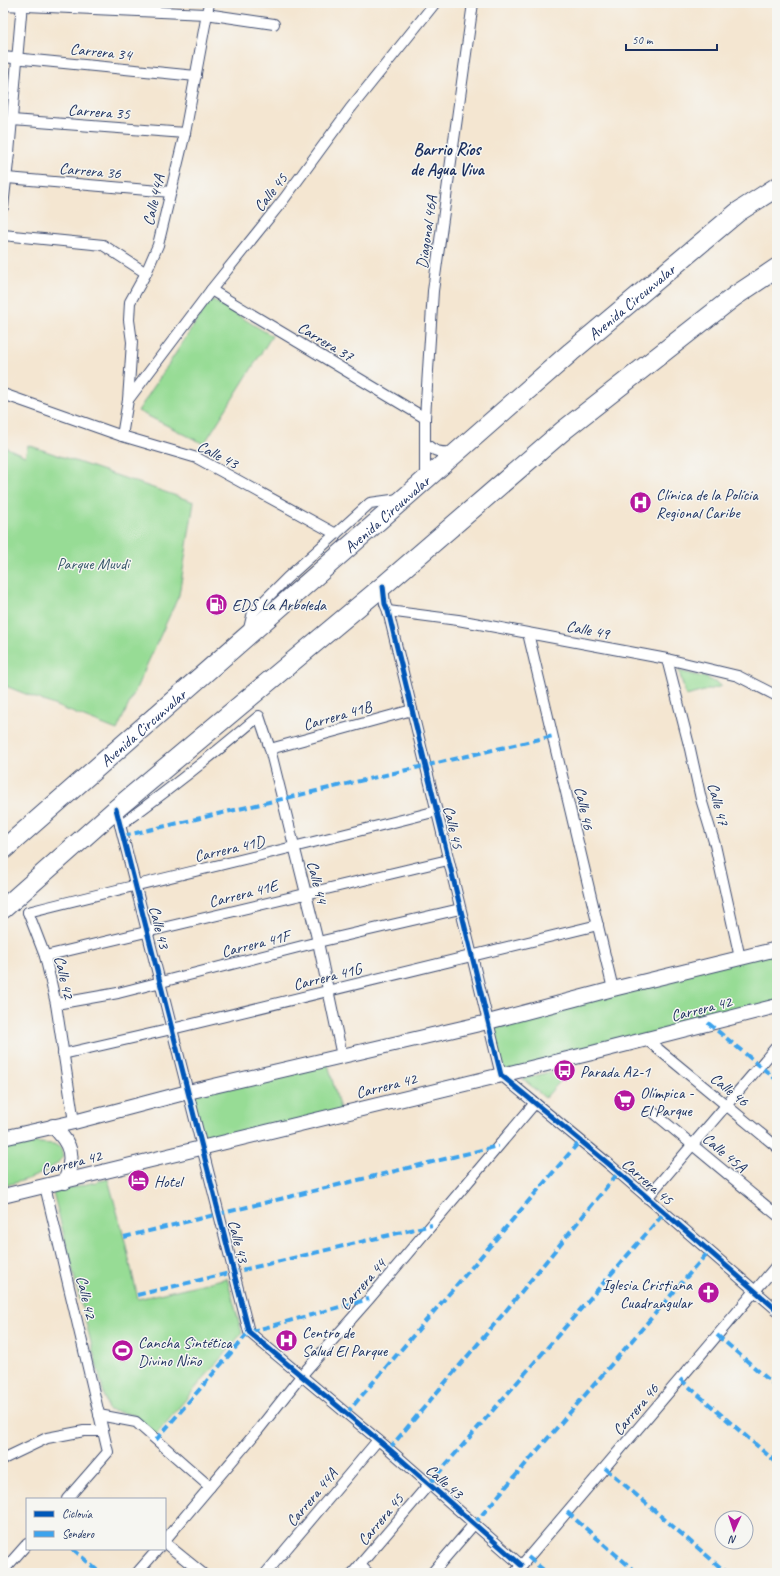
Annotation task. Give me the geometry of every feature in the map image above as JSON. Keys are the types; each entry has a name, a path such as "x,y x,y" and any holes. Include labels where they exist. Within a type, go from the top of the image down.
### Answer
{"highway":[{"name":"Avenida Circunvalar","path":"3,850 571,352 738,212 777,187"},
{"path":"6,906 118,817 364,602 385,600 564,430 735,296 777,268"}],"street":[{"name":"Calle 44A","path":"122,436 128,400 132,342 130,302 146,273 158,245 185,133 209,3"},
{"name":"Calle 45","path":"128,400 211,290 284,199 350,109 435,3"},
{"name":"Diagonal 46A","path":"425,481 425,418 433,291 473,3"},
{"path":"3,5 206,14 274,24"},
{"path":"3,207 6,178 6,152 12,120 8,107 17,58 22,5"},
{"name":"Carrera 34","path":"3,56 196,76"},
{"name":"Carrera 35","path":"12,120 185,133"},
{"name":"Carrera 36","path":"6,178 170,192"},
{"path":"3,235 103,245 146,273"},
{"name":"Carrera 37","path":"211,290 425,418"},
{"name":"Calle 43","path":"3,394 122,436 197,458 336,534"},
{"path":"425,443 430,448 442,453 456,452"},
{"path":"247,636 253,612 370,504 403,499"},
{"name":"Calle 45","path":"385,600 501,1074"},
{"name":"Calle 49","path":"385,600 458,620 667,659 738,676 777,696"},
{"name":"Calle 46","path":"528,633 614,989"},
{"name":"Calle 47","path":"667,659 701,799 715,846 740,958"},
{"name":"Carrera 41B","path":"270,749 412,710"},
{"name":"Calle 44","path":"118,817 164,793 258,716 270,749 306,893 342,1056"},
{"name":"Carrera 41D","path":"28,912 294,848 437,811"},
{"name":"Calle 43","path":"118,817 249,1332 429,1484 474,1524 518,1569"},
{"name":"Carrera 41E","path":"46,956 448,860"},
{"path":"6,906 28,912"},
{"name":"Carrera 41F","path":"56,1004 118,992 460,908"},
{"name":"Calle 42","path":"28,912 46,956 56,1004 74,1122"},
{"name":"Carrera 41G","path":"63,1054 328,992 598,925"},
{"path":"3,1138 74,1122 188,1092 488,1022 777,949"},
{"name":"Carrera 42","path":"3,1196 777,1006"},
{"name":"Calle 46","path":"646,1039 777,1147"},
{"name":"Carrera 45","path":"647,1198 777,1046"},
{"name":"Carrera 45","path":"501,1074 777,1310"},
{"name":"Carrera 44","path":"166,1541 301,1376 369,1299 535,1103"},
{"name":"Calle 45A","path":"654,1113 777,1215"},
{"path":"53,1126 64,1137 70,1151 71,1167 65,1182"},
{"name":"Calle 42","path":"45,1186 108,1452 68,1498"},
{"name":"Carrera 46","path":"518,1569 754,1290 777,1265"},
{"path":"99,1415 136,1422 210,1487"},
{"path":"3,1459 53,1437 84,1431 103,1431"},
{"name":"Carrera 44A","path":"266,1573 378,1440"},
{"name":"Carrera 45","path":"356,1569 429,1484"},
{"path":"432,1573 474,1524"},
{"path":"166,1543 202,1573"},
{"path":"3,1571 26,1545"},
{"path":"137,1573 157,1550"},
{"path":"356,1569 368,1573"}],"green space":[{"path":"211,299 272,336 204,444 138,411"},
{"name":"Parque Muvdi","path":"28,445 194,502 179,595 117,730 3,685 3,446 25,456"},
{"path":"679,671 707,678 722,686 686,696"},
{"path":"777,949 777,1002 501,1075 488,1022"},
{"path":"327,1060 341,1113 202,1147 188,1092"},
{"path":"574,1066 545,1098 523,1079"},
{"path":"28,1142 54,1144 61,1148 63,1157 51,1168 36,1176 3,1186 3,1148"},
{"path":"108,1179 124,1237 138,1299 227,1278 242,1333 154,1437 134,1415 108,1410 53,1192"}],"marked path":[{"path":"123,836 553,736"},
{"path":"708,1023 777,1080"},
{"path":"346,1414 580,1141"},
{"path":"124,1237 498,1146"},
{"path":"389,1449 504,1313 618,1173"},
{"path":"429,1484 665,1212"},
{"path":"137,1295 432,1225"},
{"path":"474,1524 709,1251"},
{"path":"156,1440 249,1332 369,1299"},
{"path":"717,1335 777,1387"},
{"path":"680,1379 777,1463"},
{"path":"605,1468 727,1573"},
{"path":"567,1512 637,1573"},
{"path":"74,1550 100,1573"},
{"path":"528,1557 547,1573"}],"cycle path":[{"path":"383,586 385,604 388,611 501,1075 610,1165 777,1310"},
{"path":"116,809 249,1332 389,1449 521,1565"}],"place":[{"name":"Clínica de la Polícia Regional Caribe","path":"640,503"},
{"name":"EDS La Arboleda","path":"217,604"},
{"name":"Parada A2-1","path":"564,1071"},
{"name":"Olímpica - El Parque","path":"625,1101"},
{"name":"Hotel","path":"139,1181"},
{"name":"Iglesia Cristiana Cuadrangular","path":"708,1293"},
{"name":"Centro de Salud El Parque","path":"286,1341"},
{"name":"Cancha Sintética Divino Niño","path":"123,1351"}],"district":[{"name":"Barrio Ríos de Agua Viva","path":"447,159"}]}
